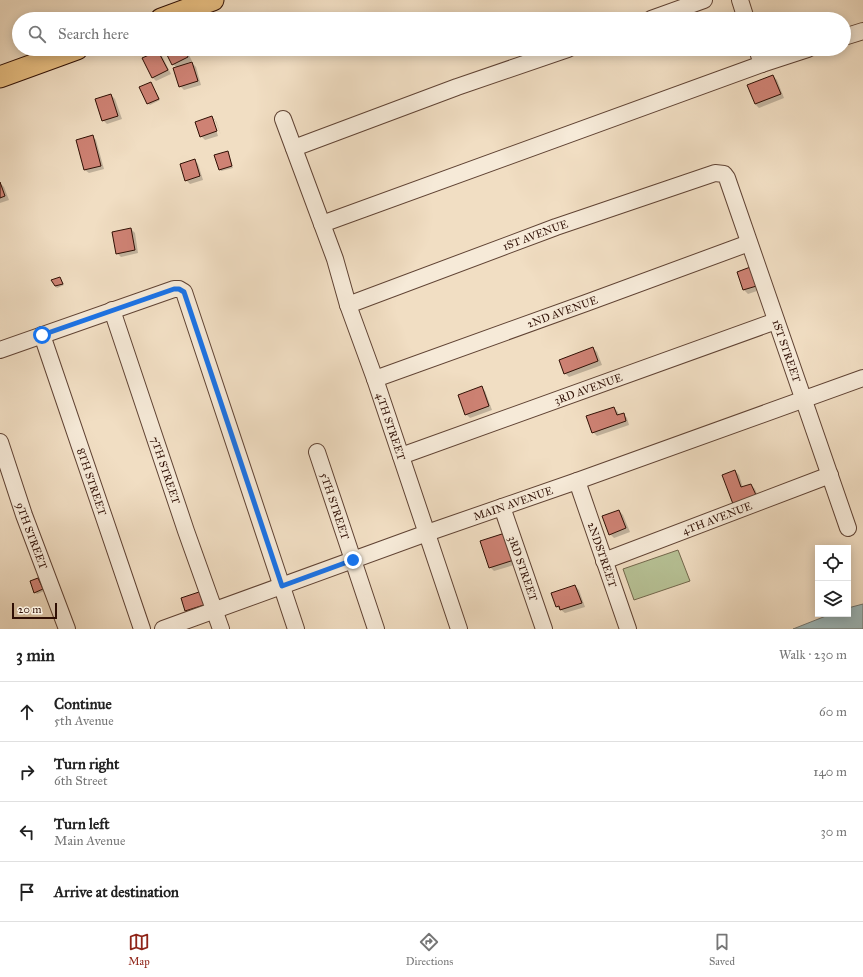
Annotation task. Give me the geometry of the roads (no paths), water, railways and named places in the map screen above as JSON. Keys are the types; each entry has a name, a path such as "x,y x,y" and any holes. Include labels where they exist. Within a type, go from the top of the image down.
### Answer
{"main road":[{"path":"180,12 213,0"},
{"path":"0,77 58,56"}],"street":[{"path":"671,12 704,0"},
{"path":"740,0 744,12"},
{"path":"851,35 863,31"},
{"path":"294,148 457,87 548,56"},
{"path":"759,56 762,64"},
{"path":"322,224 787,56"},
{"name":"4TH STREET","path":"283,120 335,259 348,305 375,379 459,629"},
{"name":"1ST AVENUE","path":"348,305 556,227 715,173 724,174"},
{"name":"1ST STREET","path":"724,174 727,178 848,528"},
{"name":"2ND AVENUE","path":"375,379 749,243"},
{"path":"0,350 174,289 179,289 184,292 296,629"},
{"name":"7TH STREET","path":"112,310 221,629"},
{"name":"3RD AVENUE","path":"401,456 776,321"},
{"name":"8TH STREET","path":"42,335 142,629"},
{"name":"MAIN AVENUE","path":"163,629 427,533 577,481 863,378"},
{"name":"9TH STREET","path":"0,442 24,515 67,629"},
{"name":"5TH STREET","path":"317,452 376,629"},
{"name":"4TH AVENUE","path":"604,561 830,476"},
{"name":"2NDSTREET","path":"577,481 628,629"},
{"name":"3RD STREET","path":"502,507 544,629"}],"water":[{"path":"863,604 863,629 793,629 823,617 851,617 851,607"}]}
